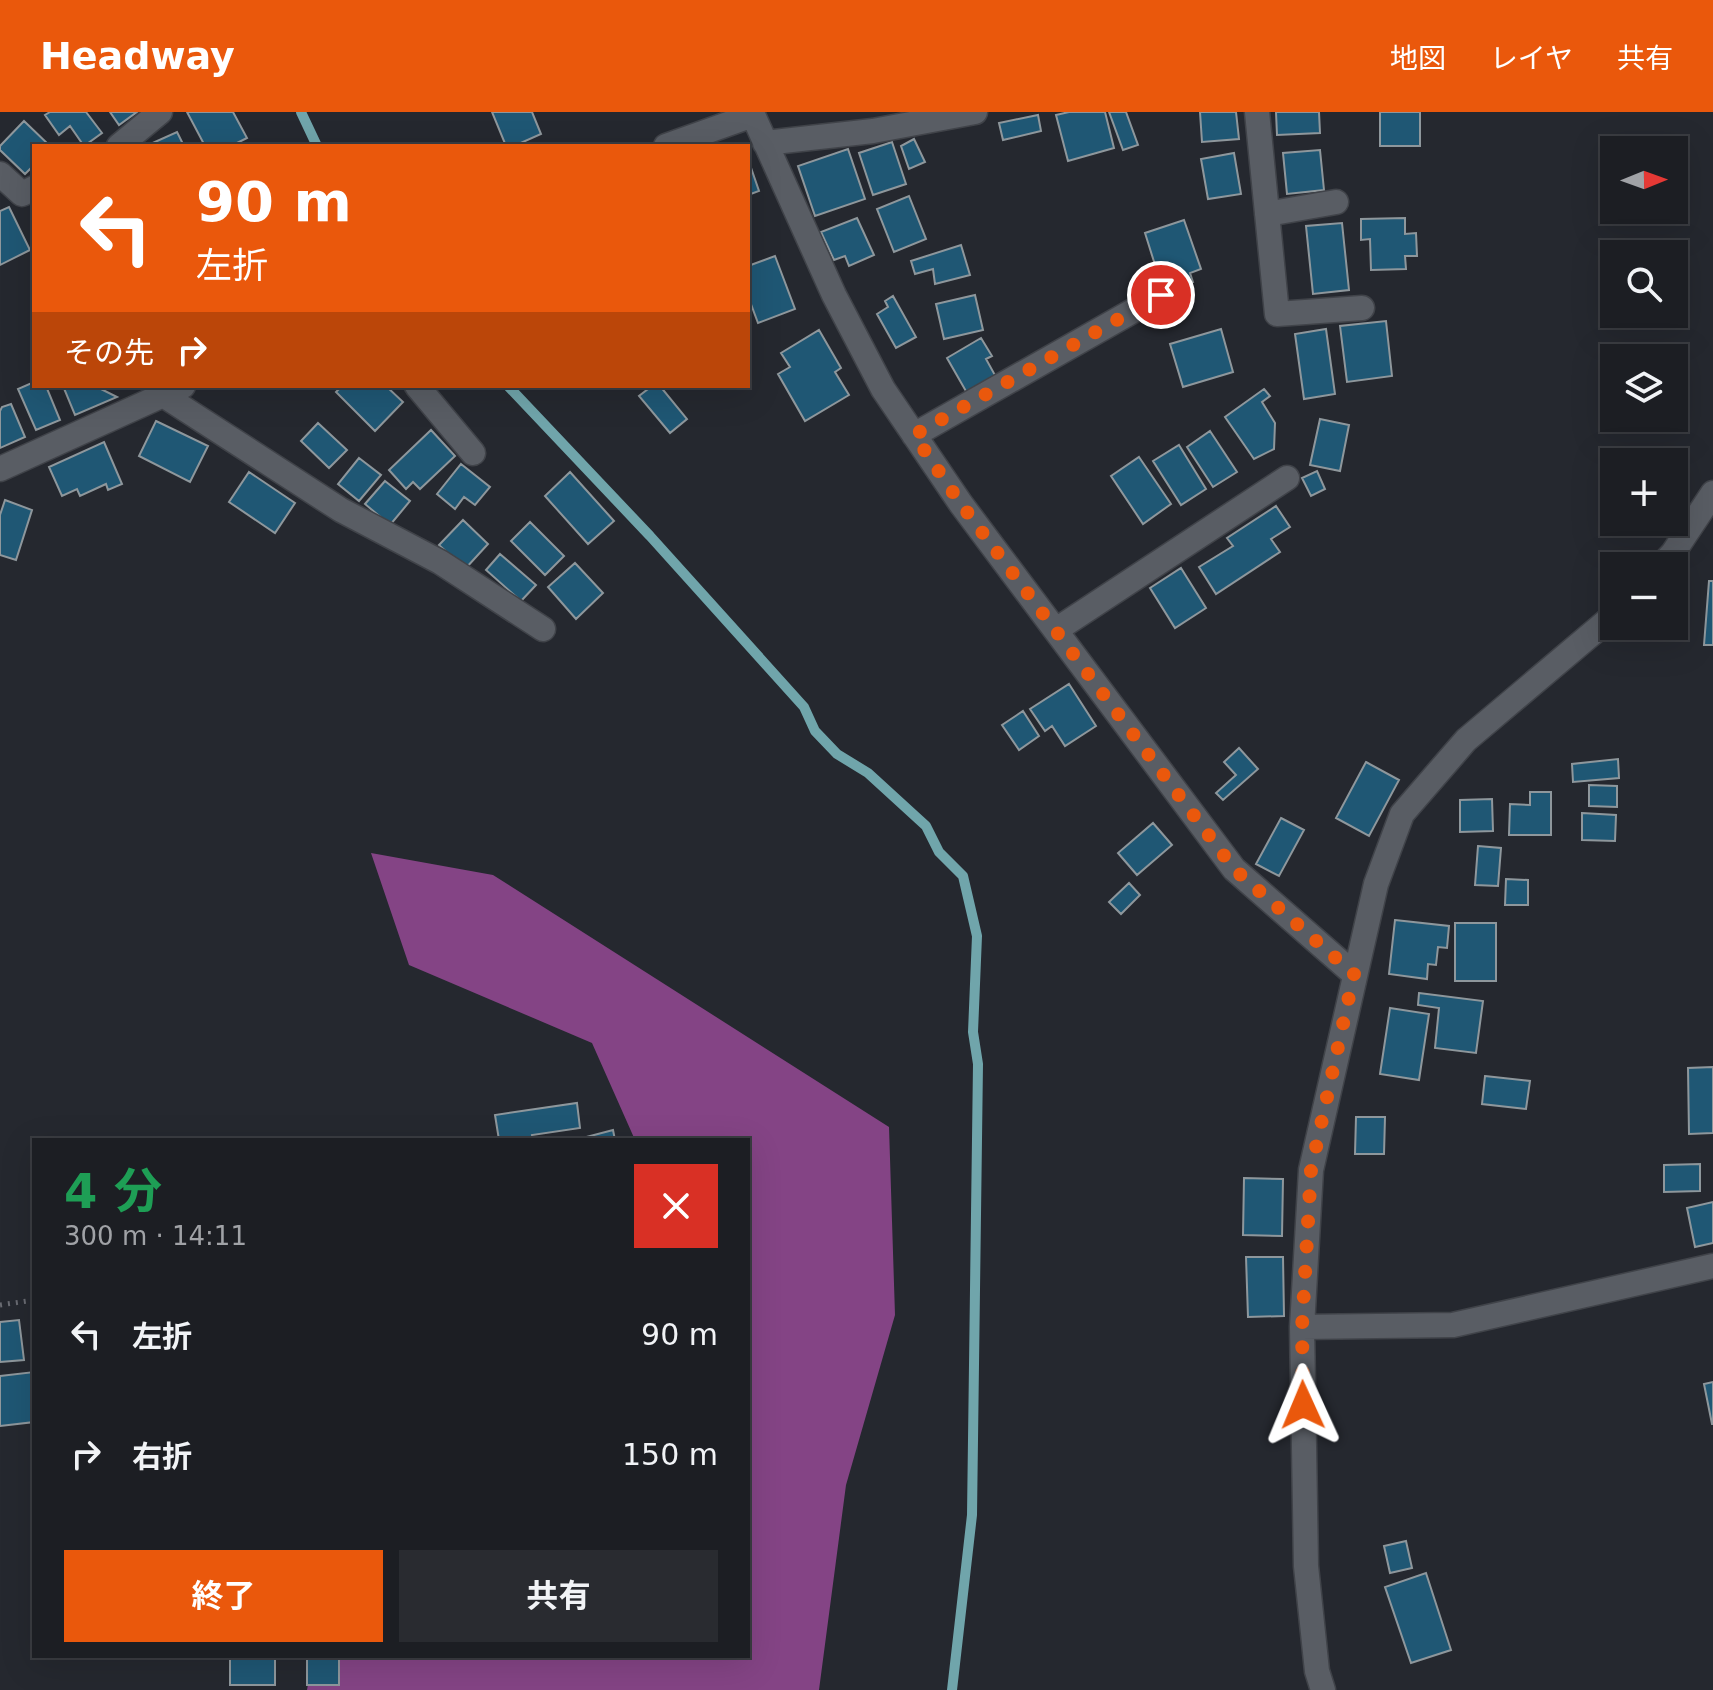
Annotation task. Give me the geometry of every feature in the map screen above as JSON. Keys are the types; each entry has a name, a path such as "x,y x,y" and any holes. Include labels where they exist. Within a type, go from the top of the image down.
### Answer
{"street":[{"path":"121,144 160,112"},
{"path":"765,143 873,131 975,112"},
{"path":"1257,112 1277,314 1362,308"},
{"path":"671,144 752,114 834,295 883,389 961,504 1234,869 1354,974"},
{"path":"0,174 22,194 32,189"},
{"path":"1267,214 1336,202"},
{"path":"914,435 1161,295"},
{"path":"419,388 473,453"},
{"path":"0,469 173,390 341,510 440,562 543,629"},
{"path":"1056,630 1287,478"},
{"path":"1674,552 1713,493"},
{"path":"1323,1690 1317,1671 1306,1566 1302,1327 1311,1170 1376,884 1402,814 1466,740 1600,627"},
{"path":"1302,1327 1453,1325 1713,1266"}],"path":[{"path":"0,1305 32,1300"}],"shaded area":[{"path":"371,853 493,875 889,1127 895,1315 846,1485 819,1690 307,1690 313,1658 750,1658 750,1138 634,1138 592,1043 409,965"}],"building":[{"path":"50,112 86,112 102,133 83,144 70,126 59,135 45,115"},
{"path":"110,112 137,112 119,125"},
{"path":"187,112 233,112 247,138 235,144 204,144"},
{"path":"492,112 532,112 541,134 518,144 505,144"},
{"path":"1105,112 1114,148 1068,161 1056,115"},
{"path":"1109,112 1126,112 1138,145 1123,150"},
{"path":"1200,112 1236,112 1239,139 1202,142"},
{"path":"1276,112 1319,112 1320,133 1277,135"},
{"path":"1380,112 1420,112 1420,146 1380,146"},
{"path":"1038,115 1041,131 1003,140 999,123"},
{"path":"24,121 48,144 32,144 32,167 25,174 0,150 0,146"},
{"path":"177,132 183,144 150,144"},
{"path":"914,139 925,162 909,169 901,146"},
{"path":"892,142 906,184 873,195 859,153"},
{"path":"848,149 865,199 815,216 798,166"},
{"path":"1320,150 1324,190 1287,194 1283,153"},
{"path":"1234,153 1241,194 1208,199 1201,159"},
{"path":"750,165 759,191 750,194"},
{"path":"909,196 926,239 894,252 877,209"},
{"path":"9,207 30,250 0,265 0,211"},
{"path":"857,218 874,255 849,266 845,256 834,260 821,232"},
{"path":"1405,218 1405,234 1416,233 1417,256 1405,256 1406,269 1371,270 1370,239 1361,240 1361,219"},
{"path":"1184,220 1201,269 1190,273 1193,282 1172,289 1165,265 1156,268 1145,233"},
{"path":"1342,223 1349,290 1313,294 1306,226"},
{"path":"961,245 970,275 935,284 933,269 915,274 911,261"},
{"path":"775,256 795,309 758,323 750,301 750,265"},
{"path":"975,295 983,330 944,339 936,304"},
{"path":"893,296 916,337 896,348 877,314 888,307 885,301"},
{"path":"1386,321 1392,376 1347,382 1340,326"},
{"path":"1221,329 1233,372 1183,387 1170,344"},
{"path":"1326,329 1335,394 1304,399 1295,334"},
{"path":"819,330 841,368 835,372 849,395 805,421 778,374 790,367 781,353"},
{"path":"981,338 992,356 986,359 996,377 967,393 947,358"},
{"path":"32,383 32,388 47,388 60,420 36,430 18,389"},
{"path":"64,388 99,388 117,397 75,415"},
{"path":"340,388 388,388 403,402 375,431 336,392"},
{"path":"649,388 662,388 687,419 670,433 639,396"},
{"path":"1264,389 1270,396 1262,402 1275,423 1274,449 1254,459 1225,417"},
{"path":"11,404 25,437 0,448 0,411"},
{"path":"1320,419 1349,425 1340,471 1310,465"},
{"path":"156,421 208,446 190,482 139,456"},
{"path":"318,423 347,450 329,468 301,441"},
{"path":"431,430 455,456 420,489 413,482 406,489 389,470"},
{"path":"1210,431 1237,472 1213,487 1187,447"},
{"path":"104,442 122,484 108,490 106,484 80,496 77,489 62,496 49,467"},
{"path":"1179,445 1206,489 1181,505 1153,461"},
{"path":"1139,457 1171,504 1143,524 1111,476"},
{"path":"359,458 381,475 359,501 338,484"},
{"path":"461,464 490,487 475,505 464,497 455,509 437,494"},
{"path":"1317,471 1325,489 1311,496 1302,478"},
{"path":"249,472 295,503 275,533 229,502"},
{"path":"570,472 614,521 588,544 545,496"},
{"path":"385,481 410,501 390,525 365,504"},
{"path":"5,500 32,510 16,560 0,555 0,515"},
{"path":"1276,506 1290,527 1271,539 1280,552 1216,594 1199,567 1233,546 1227,538"},
{"path":"463,520 488,544 465,569 439,545"},
{"path":"530,522 564,556 545,575 511,541"},
{"path":"500,554 536,585 521,601 486,570"},
{"path":"575,563 603,593 576,619 548,587"},
{"path":"1181,568 1206,608 1175,628 1150,588"},
{"path":"1709,581 1713,581 1713,645 1704,645"},
{"path":"1069,684 1096,726 1065,746 1052,726 1045,731 1030,709"},
{"path":"1023,711 1039,736 1019,750 1002,725"},
{"path":"1239,748 1258,769 1223,800 1216,793 1236,775 1224,762"},
{"path":"1618,759 1619,778 1573,782 1572,764"},
{"path":"1366,762 1399,780 1369,836 1336,818"},
{"path":"1589,785 1617,786 1617,807 1589,806"},
{"path":"1530,792 1551,792 1551,835 1509,835 1510,804 1530,805"},
{"path":"1492,799 1493,831 1460,832 1460,800"},
{"path":"1582,813 1616,815 1615,841 1582,840"},
{"path":"1281,818 1304,830 1279,876 1256,864"},
{"path":"1153,823 1172,845 1137,875 1118,853"},
{"path":"1478,846 1501,848 1498,886 1475,885"},
{"path":"1506,879 1528,880 1528,905 1505,905"},
{"path":"1129,883 1140,895 1121,914 1109,902"},
{"path":"1395,920 1449,926 1447,948 1438,947 1436,965 1428,964 1427,979 1389,974"},
{"path":"1455,923 1496,923 1496,981 1455,981"},
{"path":"1419,993 1483,1001 1476,1053 1435,1048 1439,1008 1418,1005"},
{"path":"1390,1008 1429,1014 1419,1080 1380,1074"},
{"path":"1713,1067 1713,1133 1689,1134 1688,1068"},
{"path":"1485,1076 1530,1081 1526,1109 1482,1104"},
{"path":"577,1103 580,1128 532,1135 533,1138 499,1138 495,1115"},
{"path":"1356,1117 1385,1117 1384,1154 1355,1154"},
{"path":"613,1130 615,1138 583,1138"},
{"path":"1700,1164 1700,1191 1664,1192 1664,1165"},
{"path":"1244,1178 1283,1179 1282,1236 1243,1235"},
{"path":"1713,1202 1713,1243 1695,1247 1687,1208"},
{"path":"1246,1257 1283,1257 1284,1316 1248,1317"},
{"path":"19,1320 24,1360 0,1362 0,1322"},
{"path":"32,1372 32,1422 0,1426 0,1376"},
{"path":"1713,1382 1713,1424 1712,1424 1704,1384"},
{"path":"1406,1541 1412,1568 1390,1573 1384,1546"},
{"path":"1426,1573 1451,1650 1411,1663 1385,1587"},
{"path":"230,1658 275,1658 275,1685 230,1685"},
{"path":"307,1658 339,1658 339,1685 307,1685"}],"waterway":[{"path":"301,112 316,144"},
{"path":"510,388 650,536 804,707 815,731 837,754 868,773 926,826 939,852 963,876 977,936 973,1032 978,1064 972,1515 952,1690"}],"route":[{"path":"1161,295 914,435 961,504 1234,869 1354,974 1311,1170 1302,1327 1303,1405"}]}
